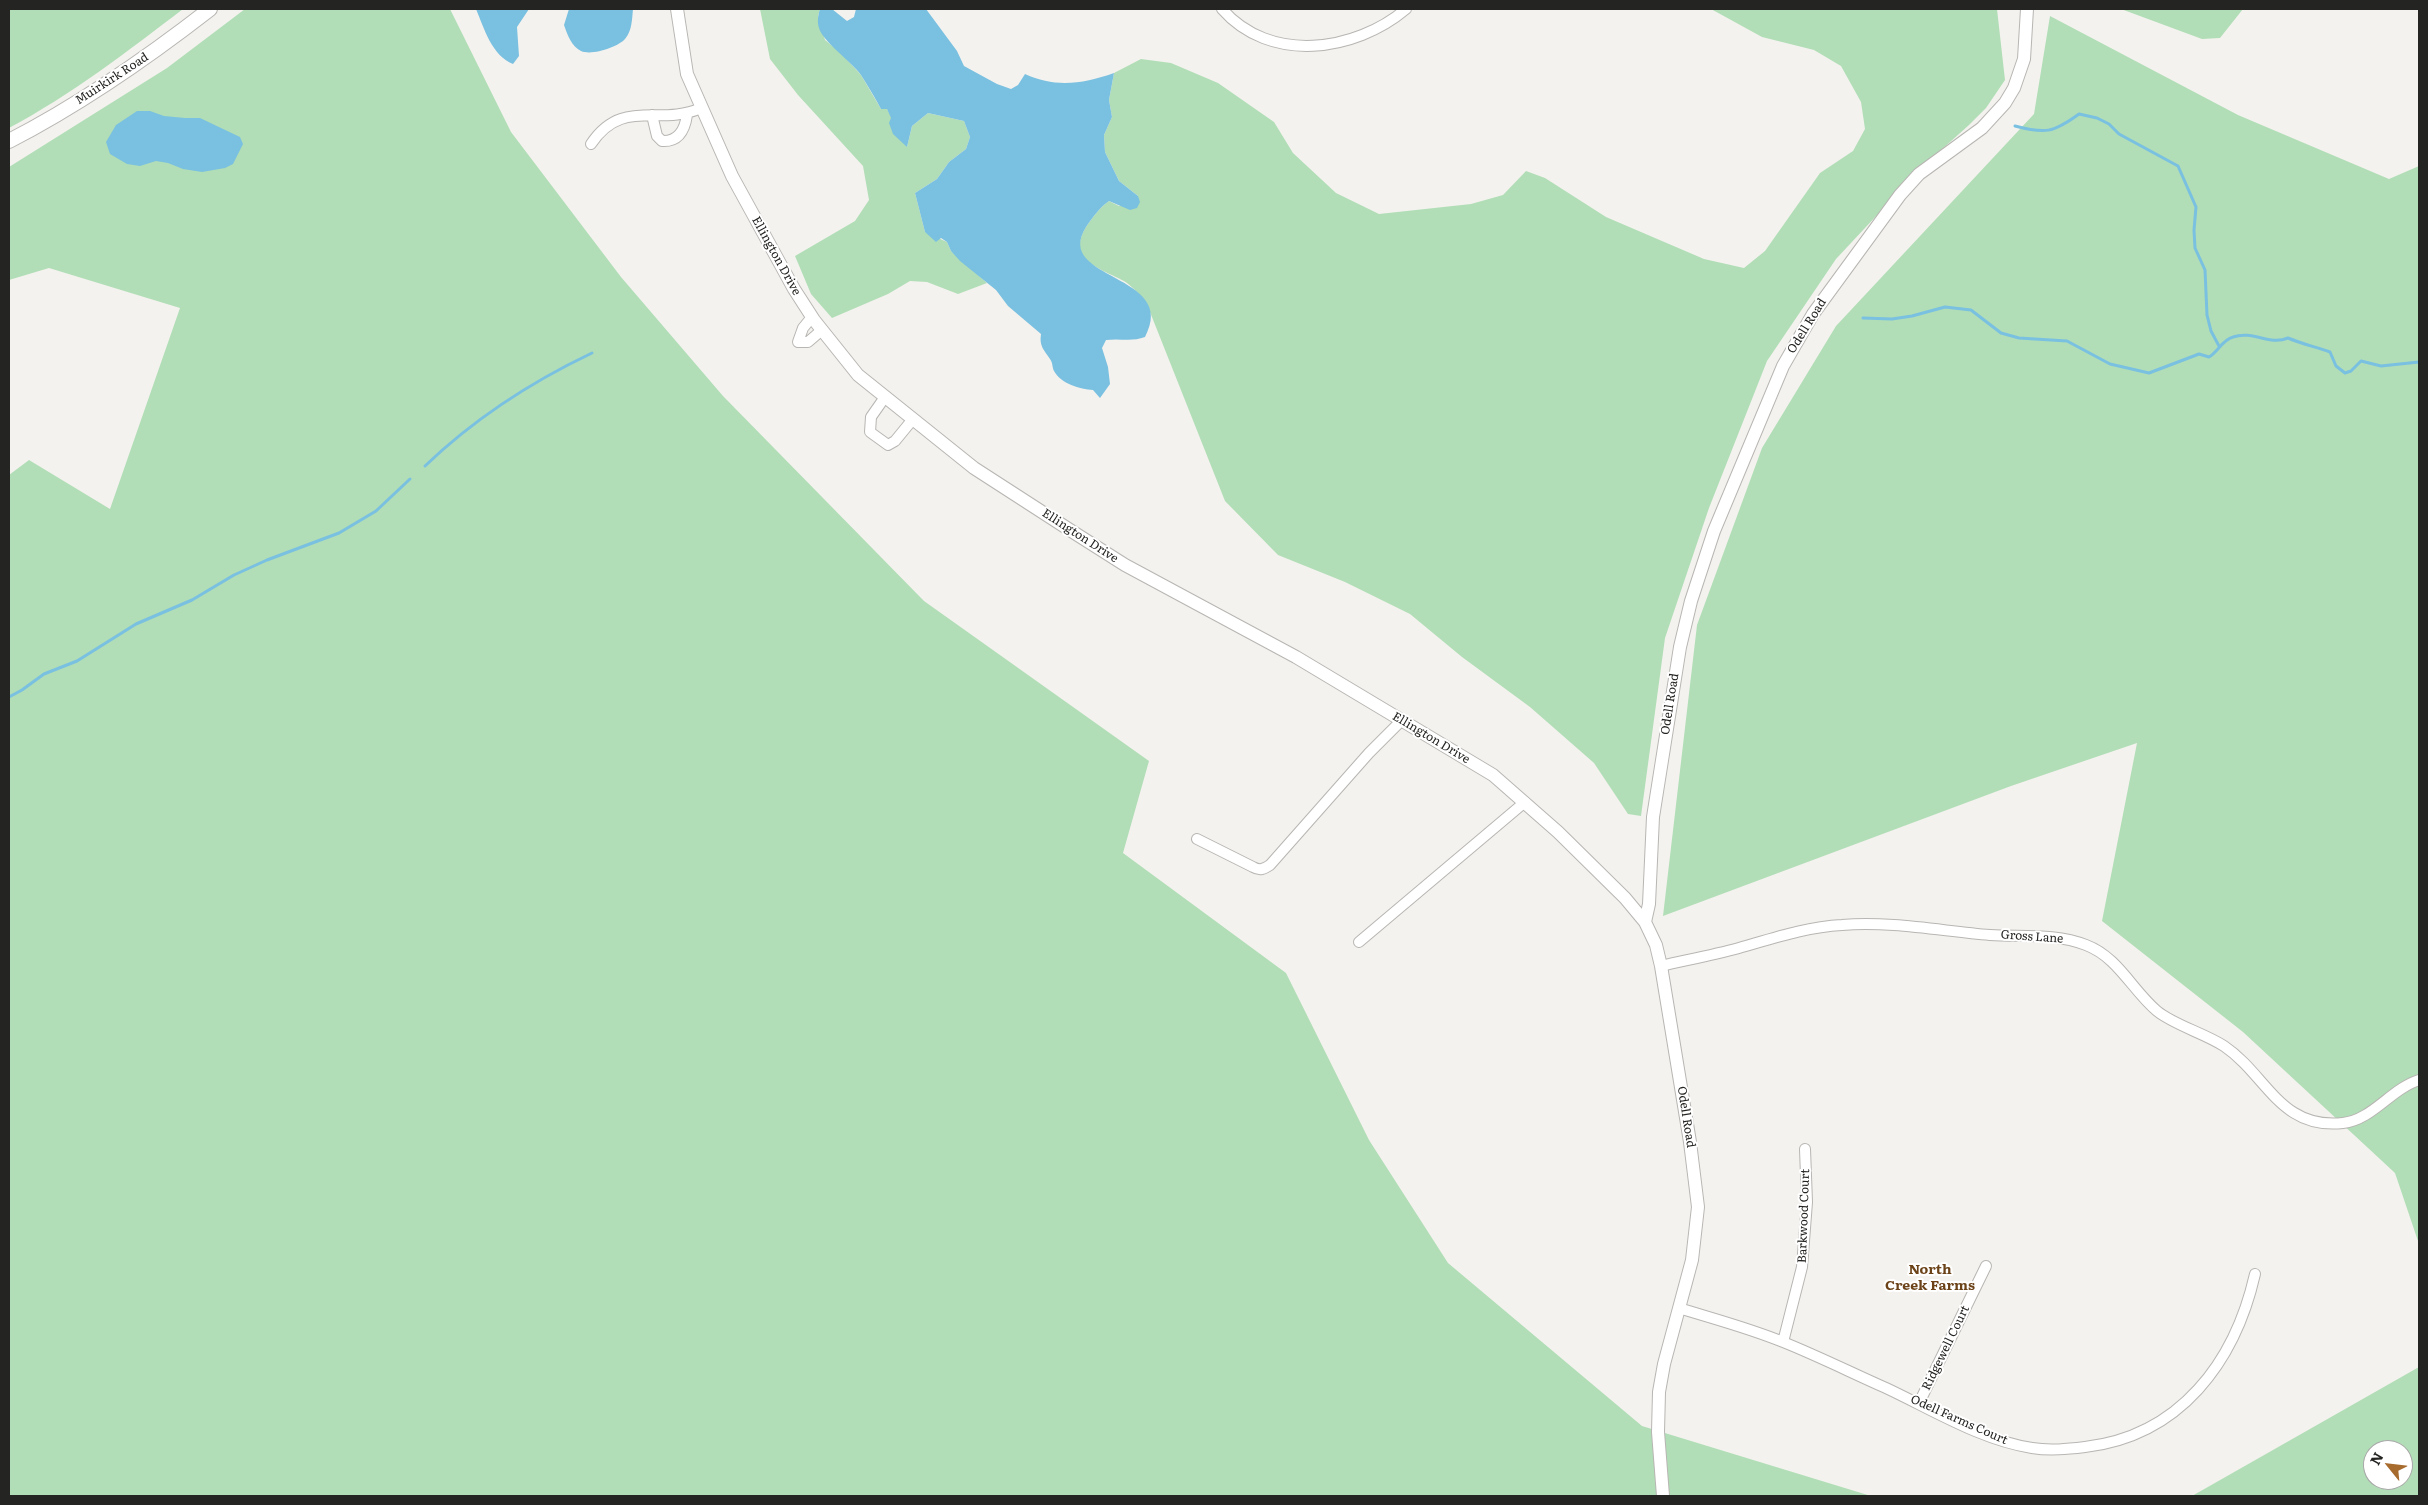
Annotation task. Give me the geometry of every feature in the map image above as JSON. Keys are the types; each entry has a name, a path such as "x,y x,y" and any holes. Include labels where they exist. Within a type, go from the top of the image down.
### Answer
{"main road":[{"name":"Muirkirk Road","path":"9,140 56,115 130,69 210,9"}],"street":[{"name":"Ellington Drive","path":"677,9 687,74 701,108 754,216 794,289 812,317 858,375 974,468 1125,565 1296,658 1493,775 1525,802 1625,898 1645,922"},
{"path":"1222,9 1232,20 1260,36 1284,45 1304,46 1331,44 1366,35 1406,9"},
{"name":"Odell Road","path":"1663,1496 1657,1408 1664,1364 1692,1260 1698,1207 1690,1142 1661,966 1656,945 1645,922 1650,904 1653,817 1680,647 1702,562 1758,424 1783,366 1798,337 1878,221 1919,174 1982,128 2005,103 2020,74 2024,59 2027,9"},
{"path":"591,144 600,132 615,120 631,116 687,115 701,108"},
{"path":"652,115 657,136 662,142 668,142 674,140 681,133 687,115"},
{"path":"812,317 799,335 798,342 808,342 822,330"},
{"path":"885,397 870,422 870,432 875,437 888,445 895,441 913,420"},
{"path":"1197,839 1253,868 1264,869 1270,865 1369,753 1401,720"},
{"path":"1359,942 1525,802"},
{"name":"Gross Lane","path":"1661,966 1739,948 1786,934 1842,924 1888,924 2012,936 2055,938 2073,941 2099,951 2129,978 2157,1011 2225,1047 2284,1106 2316,1124 2351,1121 2370,1112 2407,1084 2419,1080"},
{"name":"Barkwood Court","path":"1783,1342 1802,1267 1807,1202 1805,1149"},
{"name":"Ridgewell Court","path":"1919,1403 1986,1266"},
{"name":"Odell Farms Court","path":"1679,1308 1783,1342 1988,1435 2034,1448 2096,1446 2131,1437 2167,1418 2200,1388 2213,1371 2239,1328 2249,1301 2255,1274"}],"green space":[{"path":"9,9 183,9 77,87 9,128"},
{"path":"245,9 450,9 511,132 621,277 723,396 924,601 1149,761 1123,853 1286,973 1369,1140 1448,1263 1642,1426 1871,1496 9,1496 9,475 29,460 110,509 180,308 49,268 9,280 9,167 167,68"},
{"path":"760,9 820,9 818,16 825,40 840,52 861,75 881,109 887,109 907,147 912,126 928,113 964,121 970,137 966,149 949,162 937,179 915,193 925,232 947,242 951,251 987,283 958,294 927,282 910,281 888,294 832,318 811,294 795,256 855,221 869,200 863,166 798,95 770,59"},
{"path":"1711,9 1997,9 2005,80 1986,108 1921,168 1836,259 1767,361 1709,508 1665,638 1641,816 1628,814 1594,763 1530,707 1462,657 1410,614 1345,582 1278,555 1225,501 1146,302 1127,283 1089,262 1083,256 1080,248 1081,239 1086,227 1102,207 1109,201 1119,206 1138,196 1119,181 1105,152 1104,135 1112,117 1109,100 1114,73 1141,59 1171,63 1218,83 1274,122 1293,153 1336,193 1379,214 1471,204 1503,195 1526,171 1545,178 1606,217 1704,259 1744,268 1765,251 1820,173 1853,151 1865,129 1861,102 1841,66 1814,50 1762,37"},
{"path":"2121,9 2243,9 2220,38 2202,39"},
{"path":"2050,16 2238,115 2389,179 2419,166 2419,1244 2395,1173 2243,1032 2102,921 2137,743 2011,786 1663,916 1697,625 1762,448 1836,326 2034,114"},
{"path":"2419,1367 2419,1496 2192,1496"}],"water":[{"path":"476,9 529,9 517,27 519,56 513,64 499,55 494,48"},
{"path":"569,9 633,9 629,32 622,42 611,48 598,52 581,51 572,43 564,25"},
{"path":"820,9 832,9 847,21 854,17 856,9 926,9 957,51 964,66 997,84 1011,89 1018,85 1025,74 1047,81 1069,83 1091,80 1114,73 1109,100 1112,117 1104,135 1105,152 1119,181 1138,196 1140,202 1137,208 1130,210 1109,201 1099,210 1086,227 1080,245 1086,258 1099,269 1133,288 1146,300 1151,316 1145,337 1106,340 1102,348 1108,367 1110,384 1100,398 1093,390 1071,385 1057,376 1053,370 1051,360 1041,345 1041,334 1008,306 996,290 960,261 951,251 947,242 941,238 936,242 925,232 915,193 937,179 949,162 966,149 970,137 964,121 928,113 912,126 907,147 893,134 889,123 891,118 887,109 881,109 861,75 831,45 822,33 818,23"},
{"path":"137,111 150,111 164,116 200,118 240,137 243,144 233,164 225,168 202,172 183,169 156,161 140,166 127,164 110,154 106,142 116,125"}],"waterway":[{"path":"2015,126 2042,131 2062,125 2079,114 2097,118 2109,124 2119,134 2178,166 2196,207 2195,248 2205,270 2207,315 2211,331 2219,346"},
{"path":"1863,318 1892,319 1945,307 1971,310 2001,333 2019,338 2067,341 2110,364 2149,373 2199,354 2209,357 2226,341 2240,335 2274,340 2288,338 2330,352 2336,366 2345,373 2351,371 2361,361 2381,366 2419,362"},
{"path":"425,466 483,417 547,376 592,353"},
{"path":"9,697 44,674 77,661 136,624 192,600 234,575 267,560 339,533 376,511 410,479"}],"district":[{"name":"North Creek Farms","path":"1930,1278"}]}
